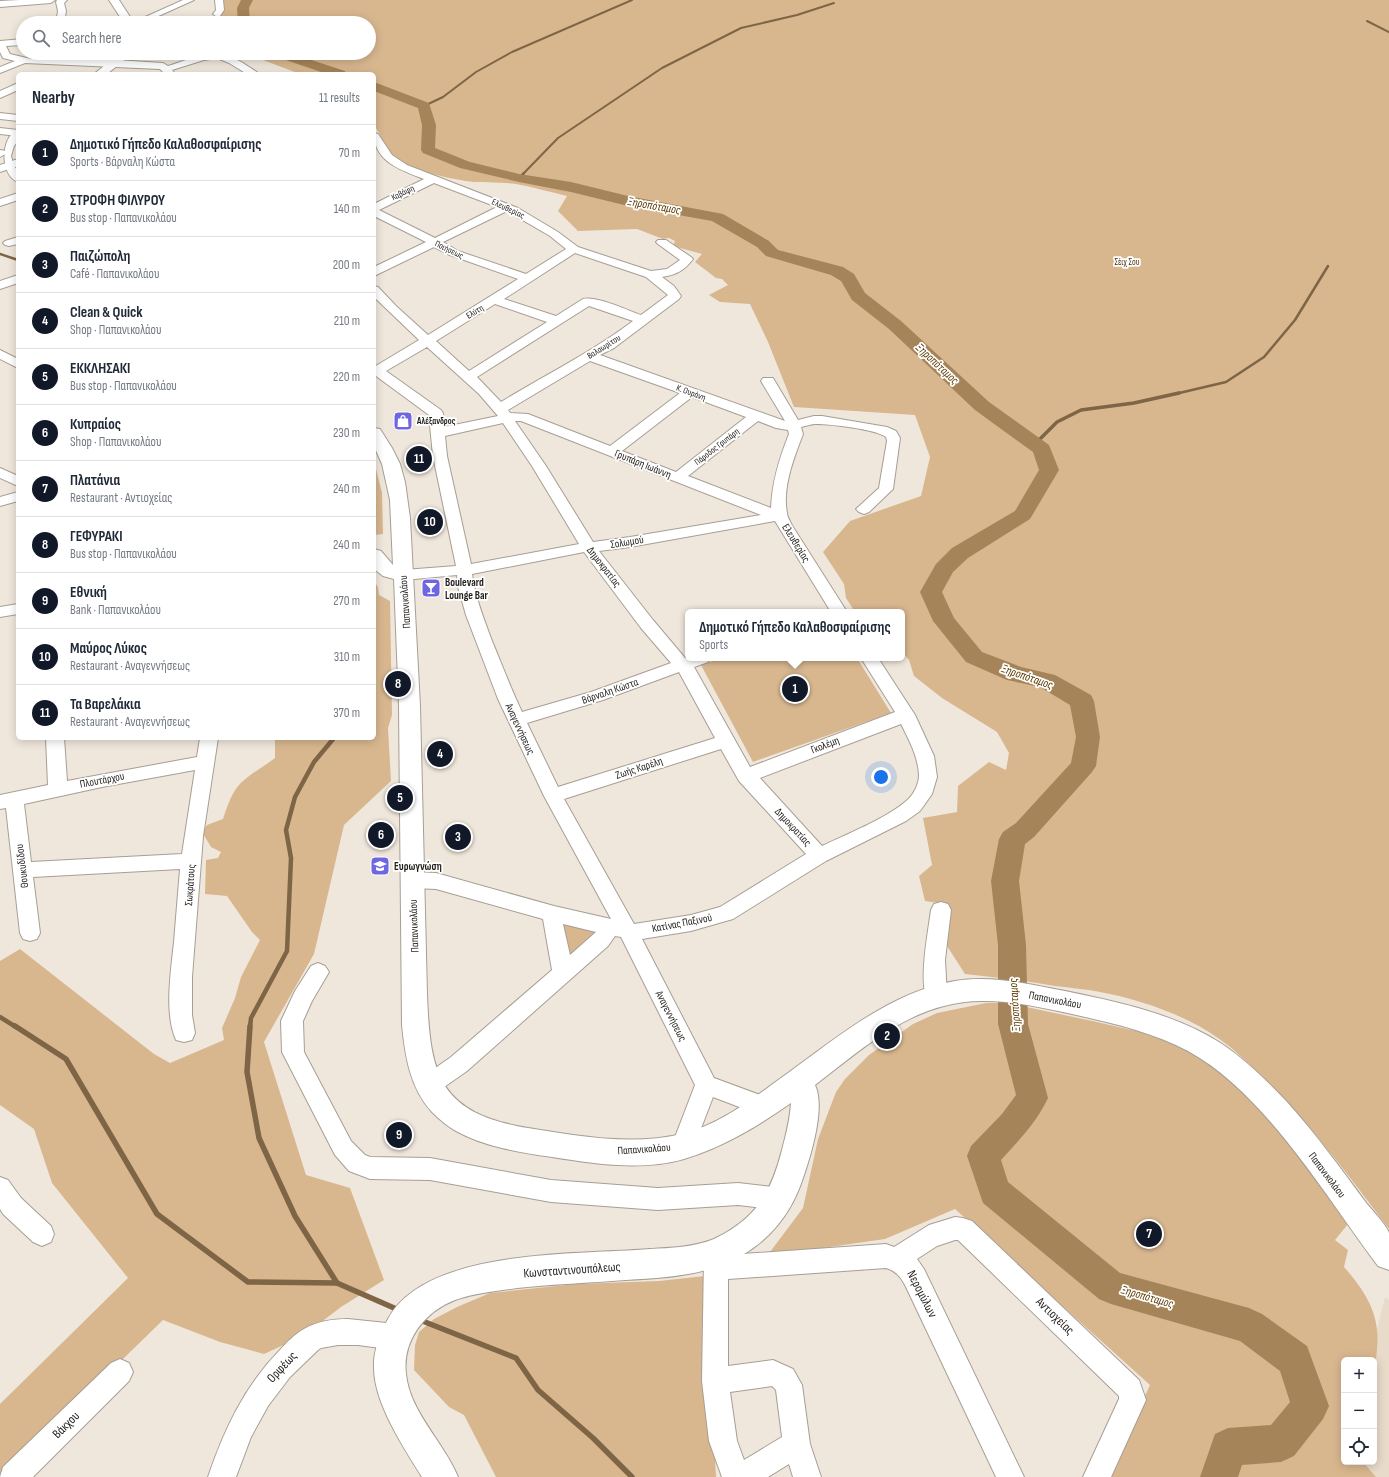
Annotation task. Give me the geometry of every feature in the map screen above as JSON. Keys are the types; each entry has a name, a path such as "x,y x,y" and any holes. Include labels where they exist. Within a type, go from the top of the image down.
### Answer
{"main road":[{"path":"114,0 124,16"},
{"path":"103,72 118,60"},
{"path":"16,136 6,146 1,154 2,168 16,177"},
{"name":"Παπανικολάου","path":"376,436 385,451 394,476 403,562 408,653 416,1030 421,1062 429,1085 441,1103 458,1117 478,1128 510,1137 606,1151 651,1151 684,1146 720,1132 763,1106 881,1021 909,1006 936,996 962,990 989,991 1035,996 1129,1017 1163,1027 1200,1045 1228,1064 1265,1099 1297,1136 1389,1256"},
{"path":"376,557 391,573 403,562"},
{"path":"376,557 403,562"},
{"name":"Κωνσταντινουπόλεως","path":"405,1322 436,1293 454,1285 493,1277 672,1261 716,1260 764,1222 780,1199 794,1162 803,1117 805,1093 798,1081"},
{"path":"405,1322 391,1350 390,1362 392,1386 403,1411 441,1477"}],"street":[{"path":"0,4 50,0"},
{"path":"61,16 62,10 60,2 63,0"},
{"path":"152,16 190,0"},
{"path":"217,14 220,10 219,0"},
{"path":"16,43 1,44 6,56 16,59"},
{"path":"20,60 162,66 168,72 195,60"},
{"path":"229,60 250,72"},
{"path":"0,70 23,61"},
{"path":"0,75 12,76"},
{"path":"0,95 16,87"},
{"path":"0,116 16,118"},
{"path":"0,131 16,134"},
{"name":"Ελευθερίας","path":"376,139 388,157 394,162 433,179 506,207 554,234 574,249 650,274"},
{"path":"2,168 16,163"},
{"name":"Καβάφη","path":"376,207 433,179"},
{"path":"0,203 16,197"},
{"path":"376,271 506,207"},
{"name":"Ποιήσεως","path":"376,213 409,228 434,243 468,259 528,279"},
{"path":"650,274 666,274 686,261 684,256 662,242"},
{"name":"Ελύτη","path":"376,371 528,279 574,249"},
{"name":"Βαλαωρίτου","path":"503,414 590,356 614,342 675,296 670,289 650,274"},
{"path":"0,286 16,280"},
{"name":"Δημοκρατίας","path":"376,292 427,341 489,397 503,414 539,466 588,548 647,624 683,665 699,689 735,761 746,776 819,856"},
{"path":"494,300 556,321"},
{"path":"468,377 556,321 590,302 642,320"},
{"path":"0,354 16,363"},
{"name":"Κ. Ουράνη","path":"590,356 783,426 810,421 834,422 879,429 888,432 894,436 893,452 886,489 864,509"},
{"name":"Αναγεννήσεως","path":"376,373 435,412 440,456 463,560 466,587 474,615 516,720 618,929 706,1085"},
{"name":"Ελευθερίας","path":"768,381 784,405 794,425 796,437 785,463 779,494 778,508 780,516 785,527 835,609"},
{"path":"612,452 690,392"},
{"path":"438,433 503,414"},
{"name":"Γρυπάρη Ιωάννη","path":"503,414 527,418 677,478 780,516"},
{"name":"Πάροδος Γρυπάρη","path":"677,478 756,416"},
{"path":"0,472 16,481"},
{"path":"746,522 772,497 779,494"},
{"path":"0,502 16,497"},
{"name":"Σολωμού","path":"403,562 464,570 780,516"},
{"path":"0,612 16,609"},
{"name":"Βάρναλη Κώστα","path":"516,720 597,696 694,661"},
{"path":"871,661 906,715"},
{"name":"Κατίνας Παξινού","path":"412,880 436,881 554,914 636,932 691,923 726,913 819,856 899,816 913,806 923,794 927,784 928,770 927,764 906,715"},
{"name":"Γκολέμη","path":"746,776 906,715"},
{"path":"55,740 58,789"},
{"name":"Σωκράτους","path":"184,1033 181,1015 181,977 195,822 209,740"},
{"name":"Ζωής Καρέλη","path":"553,796 725,741"},
{"name":"Πλουτάρχου","path":"7,800 102,780 205,762"},
{"name":"Θουκυδίδου","path":"7,800 23,870 30,932"},
{"path":"23,870 191,861"},
{"path":"936,996 935,960 941,910"},
{"path":"554,914 553,923 563,972"},
{"path":"429,1085 458,1064 563,972 604,938 618,929"},
{"path":"318,972 303,997 292,1020 291,1034 294,1052 343,1148 350,1157 363,1166 380,1170 430,1169 527,1187 605,1196 677,1199 738,1194 780,1199"},
{"path":"684,1146 706,1085 763,1106"},
{"path":"0,1188 12,1206 42,1234"},
{"name":"Αντιοχείας","path":"898,1259 917,1244 954,1228 963,1229 1130,1389 1132,1400 1097,1477"},
{"name":"Νερομύλων","path":"716,1260 886,1256 898,1259 908,1266 1010,1477"},
{"path":"716,1260 715,1381 723,1441 736,1477"},
{"name":"Ορφέως","path":"222,1477 236,1437 264,1386 285,1362 309,1341 318,1336 405,1322"},
{"name":"Βάκχου","path":"13,1477 120,1372"},
{"path":"715,1381 773,1373 784,1378 789,1385 796,1444 807,1477"},
{"path":"742,1477 796,1444"}],"shaded area":[{"path":"1385,1297 1389,1300 1389,1477 1376,1477 1366,1465 1377,1465 1377,1357 1375,1357 1377,1330"}],"green space":[{"name":"Σέιχ Σου","path":"221,0 1389,0 1389,1229 1311,1129 1277,1092 1224,1042 1177,1015 1115,995 1089,990 965,974 947,946 945,904 925,901 919,876 932,865 923,818 957,812 958,786 989,762 1006,770 1009,753 997,732 942,698 914,676 909,660 905,655 905,609 853,609 846,598 844,584 823,552 850,521 921,496 930,457 915,415 794,407 768,342 750,304 720,302 709,295 728,285 722,279 716,278 695,262 702,254 673,246 675,241 669,238 663,239 637,229 578,231 558,211 567,196 516,184 474,182 455,179 432,174 409,166 393,157 385,146 376,129 376,72 295,72 263,60 376,60 376,16 217,16 223,11"},
{"path":"376,469 382,493 383,534 376,535"},
{"path":"376,584 379,595 390,601 392,715 388,728 391,781 344,825 314,954 264,1042 306,1175 350,1188 384,1280 341,1307 303,1336 264,1354 220,1342 163,1320 5,1474 0,1473 0,1404 128,1278 52,1183 34,1129 0,1105 0,961 20,949 154,1054 170,1063 224,1040 222,1028 235,998 241,977 260,940 252,932 227,896 205,894 206,860 218,858 221,852 211,847 202,832 207,825 223,819 232,795 242,782 275,758 275,740 376,740"},
{"path":"712,661 859,661 891,713 753,762 701,665"},
{"path":"562,923 597,931 572,961 560,925"},
{"path":"986,1003 999,1003 1017,1005 1097,1022 1144,1033 1186,1048 1234,1080 1280,1132 1348,1224 1335,1240 1348,1250 1344,1267 1356,1281 1370,1304 1376,1321 1378,1342 1376,1357 1341,1357 1341,1465 1366,1465 1376,1477 1107,1477 1150,1385 955,1209 885,1239 767,1256 803,1208 818,1139 836,1092 845,1079 869,1055 913,1024 937,1013"},
{"path":"705,1276 716,1477 496,1477 464,1415 449,1407 414,1370 415,1345 419,1332 434,1319 490,1293 576,1284 659,1281"}],"waterway":[{"name":"Ξηροπόταμος","path":"244,16 243,8 247,0"},
{"path":"424,106 443,97 476,72 512,52 632,0"},
{"path":"523,174 558,138 662,68 741,28 797,15 834,3"},
{"path":"1367,21 1389,32"},
{"name":"Ξηροπόταμος","path":"299,60 334,72"},
{"name":"Ξηροπόταμος","path":"376,87 424,106 429,125 428,150 465,165 519,178 571,187 628,201 717,217 763,244 772,253 837,271 848,278 858,296 895,325 982,406 1042,449 1049,470 1023,515 960,553 944,569 931,592 944,621 974,657 1015,674 1047,681 1082,701 1088,737 1083,766 1025,830 1012,839 1005,881 1012,945 1013,1024 1032,1098 1013,1124 983,1156 995,1192 1111,1287 1249,1326 1294,1359 1310,1406 1281,1443 1228,1447 1219,1477"},
{"name":"Ξηροπόταμος","path":"519,178 523,174"},
{"path":"0,254 16,259"},
{"path":"1175,394 1226,382 1264,357 1295,320 1328,266"},
{"path":"1042,449 1040,439 1057,422 1081,410 1134,403 1179,393"},
{"path":"250,1027 251,1018 287,951 291,858 286,830 295,797 314,762 332,740"},
{"path":"0,1017 16,1027"},
{"path":"15,1026 66,1059 157,1214 248,1282 337,1283"},
{"path":"250,1026 247,1072 259,1138 295,1216 337,1283"},
{"path":"337,1283 401,1311"},
{"path":"420,1320 516,1358 538,1390 593,1438 632,1477"}],"place":[{"name":"Αλέξανδρος","path":"403,421"},
{"name":"Τα Βαρελάκια","path":"419,459"},
{"name":"Μαύρος Λύκος","path":"430,522"},
{"name":"Boulevard Lounge Bar","path":"431,588"},
{"name":"ΓΕΦΥΡΑΚΙ","path":"398,684"},
{"name":"Δημοτικό Γήπεδο Καλαθοσφαίρισης","path":"795,689"},
{"name":"Clean & Quick","path":"440,754"},
{"name":"ΕΚΚΛΗΣΑΚΙ","path":"400,798"},
{"name":"Κυπραίος","path":"381,835"},
{"name":"Παιζώπολη","path":"458,837"},
{"name":"Ευρωγνώση","path":"380,866"},
{"name":"ΣΤΡΟΦΗ ΦΙΛΥΡΟΥ","path":"887,1036"},
{"name":"Εθνική","path":"399,1135"},
{"name":"Πλατάνια","path":"1149,1234"}]}
